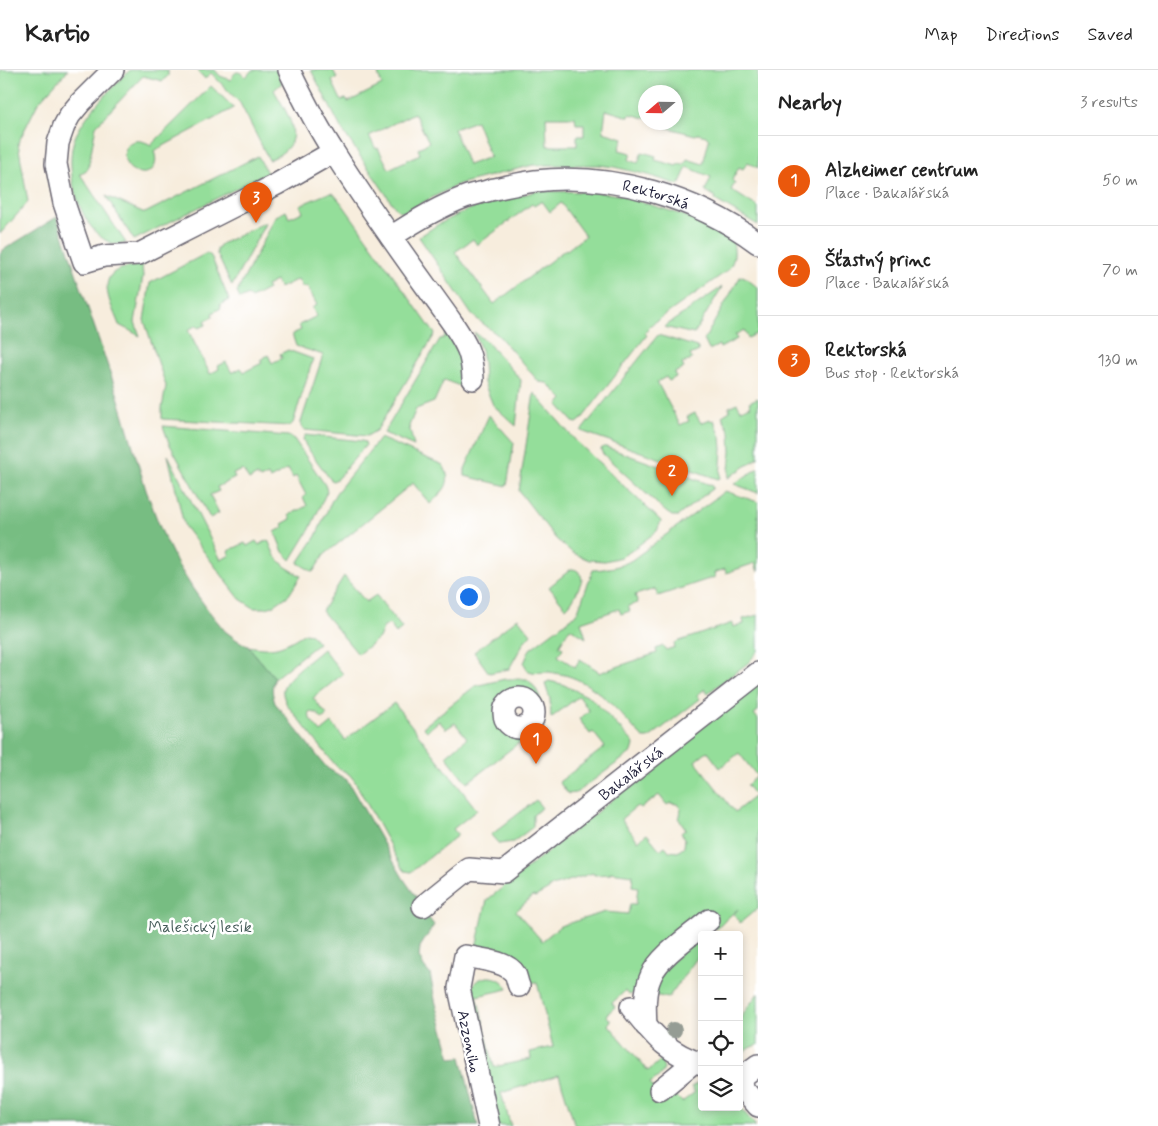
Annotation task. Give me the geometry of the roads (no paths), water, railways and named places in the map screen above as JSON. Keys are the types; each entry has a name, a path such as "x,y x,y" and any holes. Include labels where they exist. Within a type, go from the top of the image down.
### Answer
{"street":[{"path":"113,70 70,115 58,143 56,164 64,203 84,262 104,256 139,254 277,184 334,152"},
{"path":"289,70 334,152 391,237 454,324 472,359 473,379"},
{"name":"Rektorská","path":"391,237 406,227 465,197 535,181 587,180 622,184 687,204 746,234 758,243"},
{"name":"Bakalářská","path":"423,906 469,869 504,872 758,673"},
{"path":"646,1026 646,997 650,978 656,967 663,958 709,920"},
{"name":"Azzoniho","path":"489,1126 459,988 465,956 503,965 514,974 519,986"},
{"path":"630,1007 668,1049 698,1063"},
{"path":"660,1090 698,1063"},
{"path":"743,1077 758,1065"},
{"path":"743,1089 758,1106"}],"place":[{"name":"Rektorská","path":"256,223"},
{"name":"Šťastný princ","path":"672,496"},
{"name":"Alzheimer centrum","path":"536,764"}],"park label":[{"name":"Malešický lesík","path":"200,926"}]}
